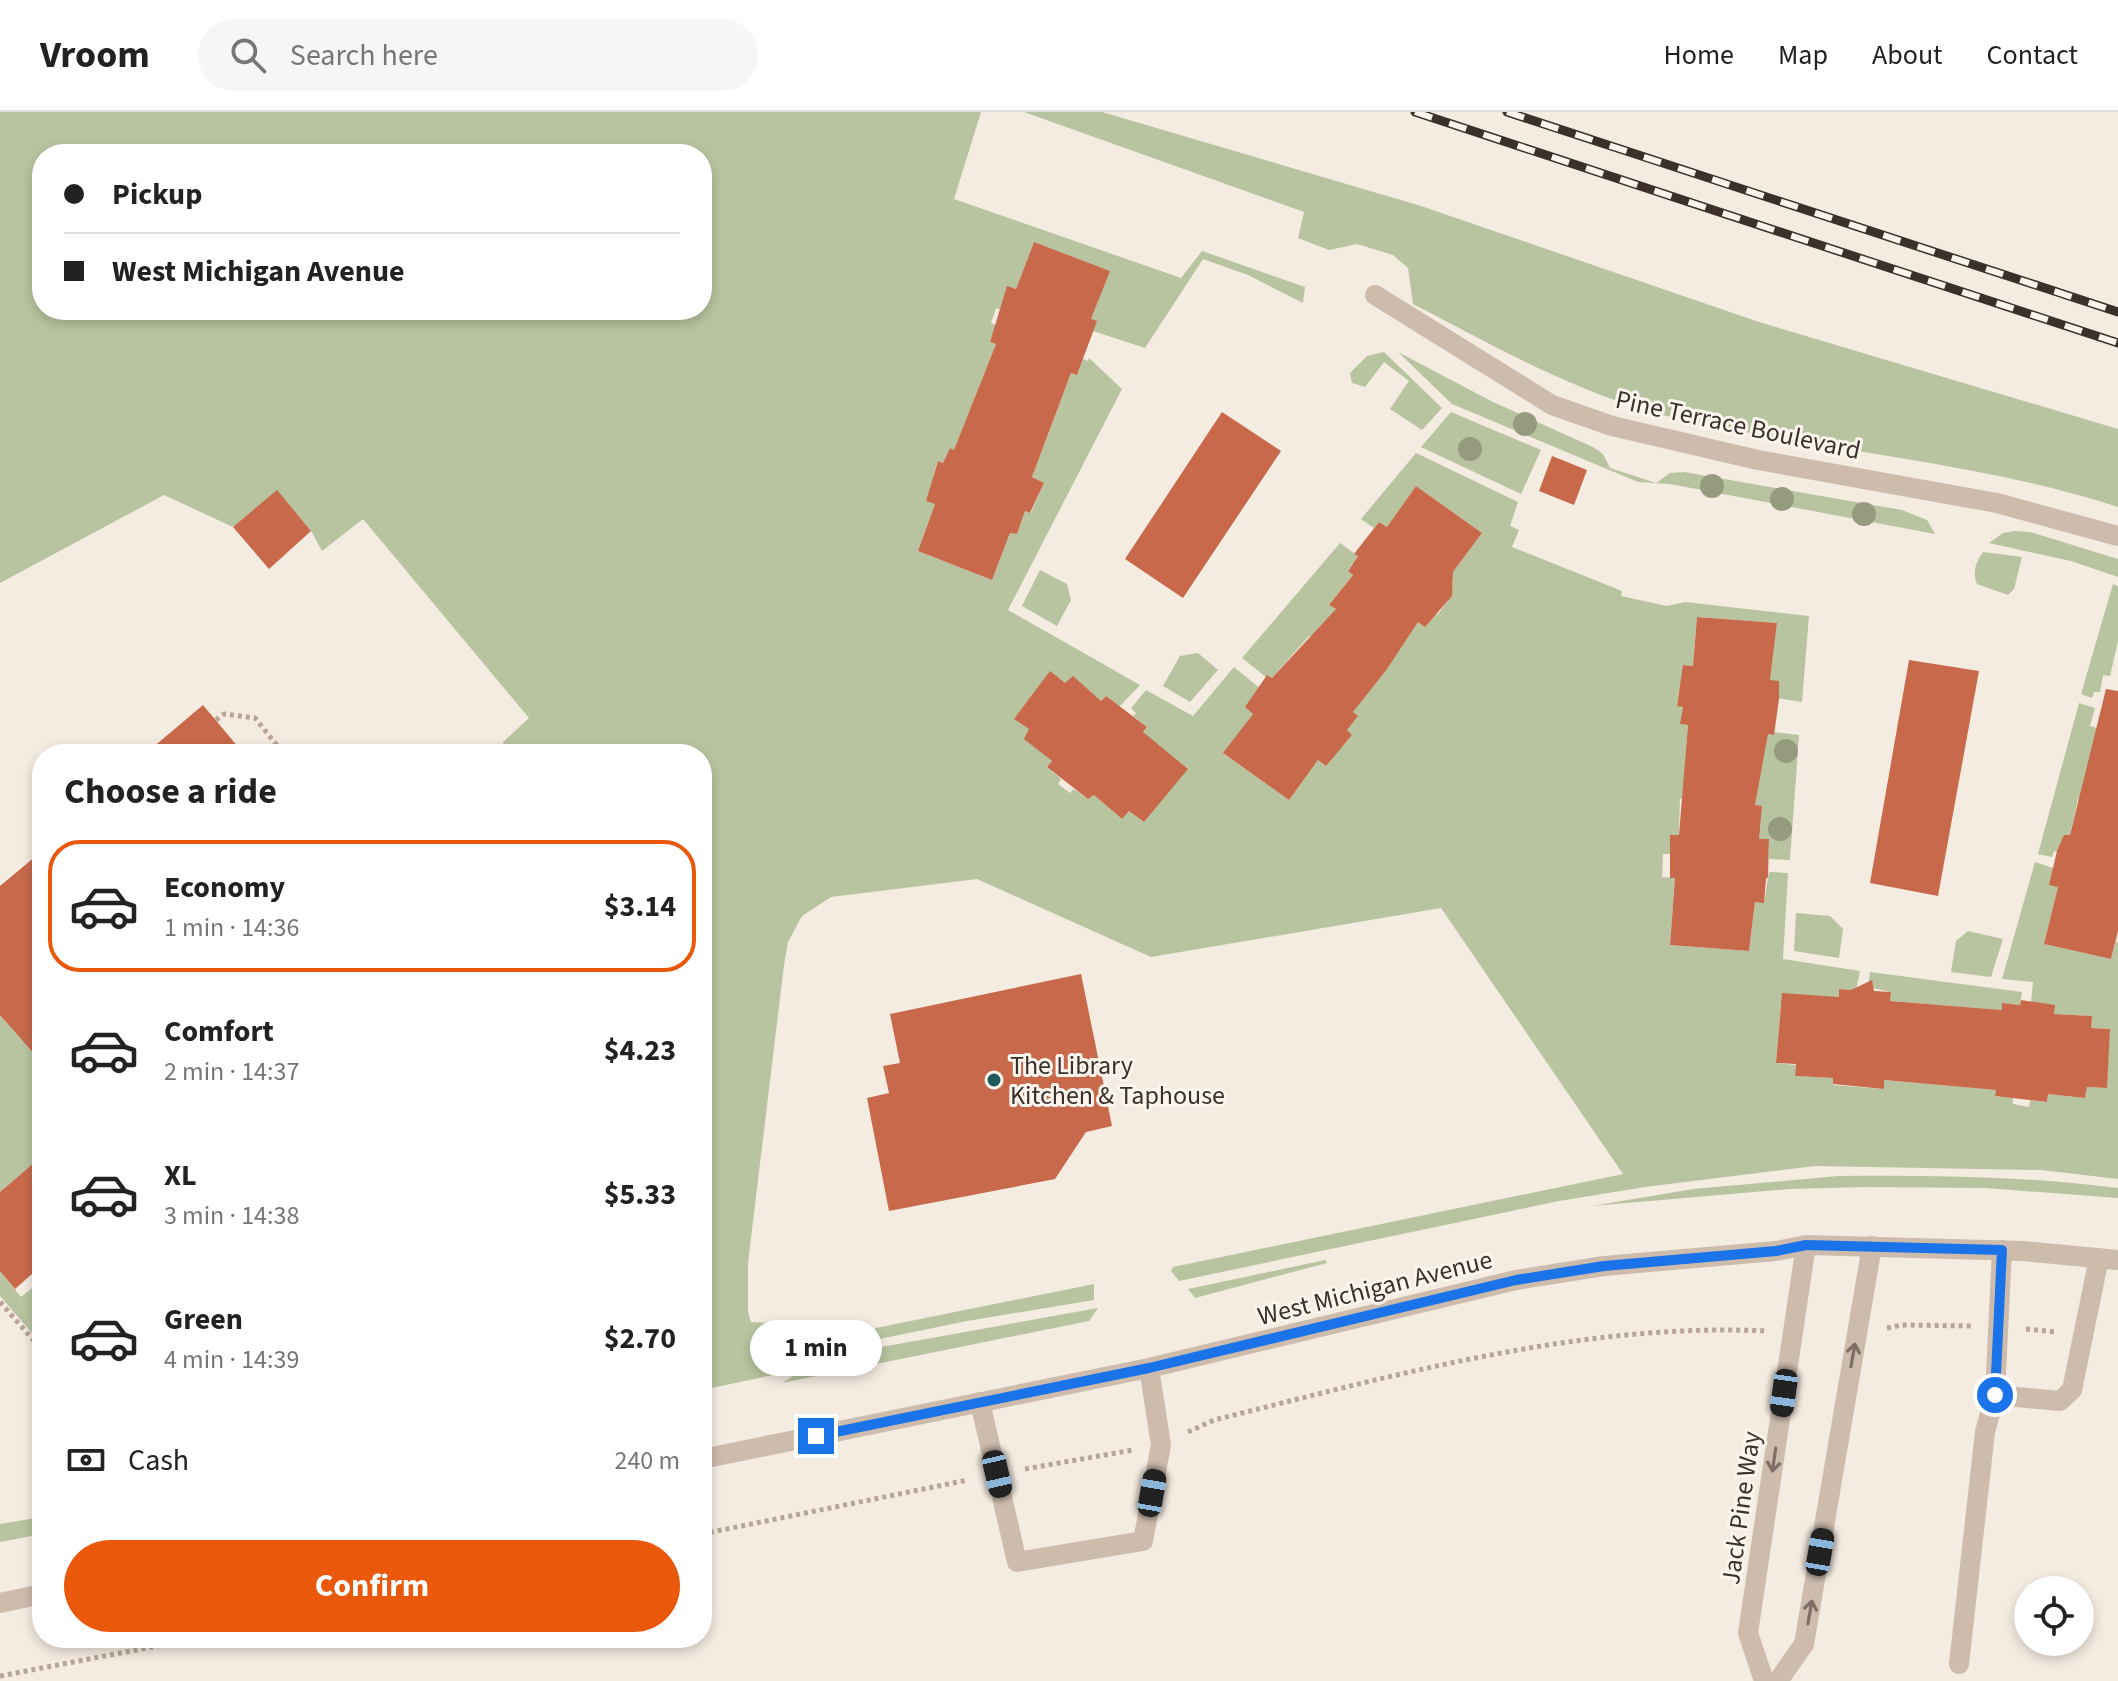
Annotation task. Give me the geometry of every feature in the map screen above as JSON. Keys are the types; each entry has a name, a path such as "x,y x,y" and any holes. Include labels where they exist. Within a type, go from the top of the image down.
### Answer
{"street":[{"name":"Pine Terrace Boulevard","path":"1375,295 1552,405 1612,426 1758,460 1997,503 2118,536"},
{"name":"West Michigan Avenue","path":"712,1457 1149,1368 1516,1280 1604,1266 1776,1251 1806,1245 2002,1250 2109,1259"},
{"name":"Jack Pine Way","path":"1764,1681 1748,1633 1806,1245"},
{"path":"1778,1681 1804,1644 1872,1246"},
{"path":"1959,1664 1985,1432 1995,1395 2002,1250"},
{"path":"1995,1395 2060,1401 2072,1390 2085,1335 2109,1259"},
{"path":"980,1402 1017,1562 1143,1541 1161,1445 1149,1368"},
{"path":"0,1603 32,1596"}],"path":[{"path":"216,720 224,714 255,718 276,744"},
{"path":"0,1302 32,1339"},
{"path":"1856,1336 1902,1325 1998,1327 2085,1335"},
{"path":"712,1532 997,1474 1161,1445 1214,1420 1450,1362 1622,1335 1761,1330 1793,1333"},
{"path":"0,1676 147,1648"}],"green space":[{"path":"0,112 981,112 954,199 1181,278 1202,251 1305,287 1303,303 1248,275 1203,259 1145,348 1093,331 1091,319 1109,271 1034,242 1016,289 1007,287 1002,310 996,308 991,323 996,325 990,342 996,344 954,451 950,448 943,463 938,461 933,476 938,478 926,500 935,504 918,551 992,580 1010,533 1017,534 1025,511 1031,513 1044,483 1032,477 1071,373 1077,374 1083,359 1088,361 1089,358 1122,389 1008,610 1140,685 1119,707 1106,696 1101,701 1073,677 1065,683 1025,739 1052,761 1047,767 1061,779 1058,784 1070,793 1074,789 1088,799 1094,795 1122,819 1129,811 1144,822 1181,776 1143,732 1147,727 1133,716 1136,713 1131,708 1146,690 1193,716 1234,667 1262,690 1246,707 1253,714 1224,754 1289,800 1318,760 1326,766 1338,743 1343,746 1352,735 1347,730 1357,716 1353,712 1418,622 1438,614 1448,601 1443,598 1453,585 1453,572 1482,533 1416,486 1387,527 1379,522 1374,528 1361,519 1416,453 1518,502 1510,526 1519,530 1512,547 1622,591 1621,596 1667,606 1685,602 1809,616 1802,702 1777,698 1770,680 1777,623 1697,617 1693,666 1683,665 1685,691 1679,690 1677,705 1683,707 1681,724 1688,725 1685,763 1693,798 1680,799 1679,835 1670,854 1663,854 1662,877 1675,878 1670,945 1749,951 1755,902 1764,902 1769,872 1788,873 1783,959 1860,971 1856,991 1840,989 1839,997 1781,1003 1776,1063 1796,1065 1795,1076 1833,1078 1833,1085 1883,1089 1884,1080 1996,1090 1995,1096 2013,1098 2013,1104 2029,1107 2030,1100 2047,1102 2048,1094 2085,1098 2087,1087 2106,1088 2110,1029 2091,1028 2091,1016 2054,1014 2031,1002 2033,982 2002,979 2035,862 2053,868 2058,887 2044,944 2111,959 2118,942 2118,1179 2041,1170 1815,1166 1559,1201 1179,1281 1171,1271 1173,1267 1623,1174 1441,908 1151,957 977,879 831,897 802,916 788,942 748,1263 748,1312 751,1322 774,1323 787,1346 1094,1284 1094,1300 967,1321 816,1352 773,1375 712,1388 712,744 504,744 529,718 363,519 322,551 311,531 277,491 233,527 164,495 0,583"},
{"path":"1024,112 1102,112 1421,206 1759,322 2118,429 2118,507 2010,478 1679,419 1610,398 1543,370 1413,304 1408,268 1393,255 1357,244 1329,250 1298,238 1304,212"},
{"path":"1384,352 1442,408 1422,430 1390,409 1409,381 1384,362 1365,387 1352,383 1350,373 1367,356"},
{"path":"1398,352 1493,402 1593,447 1603,454 1610,468 1656,483 1670,473 1684,472 1902,510 1927,520 1935,534 1670,484 1638,482 1452,404"},
{"path":"1451,412 1541,450 1521,494 1421,447"},
{"path":"2030,532 2118,559 2118,577 2071,561 1989,543 2003,533"},
{"path":"1340,543 1358,556 1348,570 1353,575 1329,605 1339,611 1317,641 1309,636 1272,678 1266,677 1242,658"},
{"path":"1983,552 2022,557 2014,589 2008,595 1977,584 1976,567"},
{"path":"1040,570 1067,584 1071,600 1057,626 1022,606"},
{"path":"2113,584 2118,586 2118,641 2110,676 2103,675 2100,692 2094,692 2092,698 2081,694"},
{"path":"1198,653 1218,670 1190,702 1163,686 1180,656"},
{"path":"2079,703 2095,708 2090,726 2097,728 2089,801 2078,799 2070,835 2064,835 2059,852 2054,851 2052,857 2038,854"},
{"path":"1774,732 1799,735 1790,860 1769,859 1769,840 1759,839 1752,805 1768,734 1773,735"},
{"path":"1796,913 1830,916 1843,929 1839,958 1794,951"},
{"path":"1968,931 2003,939 1991,977 1951,972 1956,941"},
{"path":"1870,972 2022,992 2020,1005 2002,1003 2002,1010 1890,1001 1891,992 1868,987"},
{"path":"0,1015 32,1052 32,1165 0,1192"},
{"path":"1838,1176 1943,1176 2048,1181 2118,1188 2118,1198 1985,1188 1865,1187 1789,1189 1592,1206 1693,1189"},
{"path":"1325,1260 1327,1263 1195,1298 1188,1289"},
{"path":"0,1271 21,1297 32,1288 32,1333 0,1296"},
{"path":"1098,1308 1089,1321 782,1383 820,1358"},
{"path":"32,1519 32,1536 0,1542 0,1524"}],"building":[{"path":"1034,242 1110,271 1091,319 1097,321 1077,375 1071,373 1032,477 1044,483 1030,513 1025,511 1017,534 1010,533 992,580 918,551 935,504 926,501 938,461 943,463 950,448 954,450 996,344 990,342 1007,286 1016,289"},
{"path":"1222,412 1281,451 1183,598 1125,559"},
{"path":"1552,456 1587,470 1574,505 1539,491"},
{"path":"1416,486 1482,533 1453,572 1452,596 1425,627 1418,622 1353,712 1358,716 1347,730 1352,735 1326,766 1318,760 1289,800 1223,753 1253,714 1245,707 1267,675 1272,678 1336,609 1329,605 1353,575 1348,571 1358,556 1354,554 1379,522 1387,527"},
{"path":"277,490 311,531 269,569 233,527"},
{"path":"1697,617 1777,623 1770,680 1779,681 1779,699 1774,735 1768,734 1755,805 1762,806 1759,839 1769,839 1768,877 1764,903 1755,902 1749,951 1670,945 1675,878 1670,878 1670,835 1679,835 1688,725 1680,724 1683,707 1677,706 1683,665 1693,666"},
{"path":"1909,660 1979,671 1938,896 1870,883"},
{"path":"1050,671 1065,683 1073,676 1101,701 1106,696 1147,727 1143,732 1188,769 1144,822 1129,811 1122,819 1094,795 1088,799 1047,767 1052,761 1024,739 1029,729 1014,719"},
{"path":"2106,689 2118,691 2118,931 2111,959 2044,944 2058,887 2049,885 2057,851 2064,835 2070,835"},
{"path":"203,705 236,744 157,744"},
{"path":"32,859 32,1052 0,1015 0,886"},
{"name":"The Library Kitchen & Taphouse","path":"1081,974 1112,1126 1086,1132 1055,1179 889,1211 867,1098 889,1093 883,1066 900,1063 890,1014"},
{"path":"1872,980 1874,991 1891,992 1890,1001 2002,1010 2002,1003 2020,1005 2021,1000 2055,1005 2054,1014 2092,1016 2091,1028 2110,1029 2107,1088 2087,1087 2085,1098 2048,1094 2047,1102 1995,1096 1996,1090 1884,1080 1884,1089 1833,1084 1833,1078 1795,1076 1796,1064 1776,1063 1782,993 1839,997 1839,989 1851,990"},
{"path":"32,1165 32,1274 15,1289 0,1271 0,1192"}],"railway":[{"path":"1415,112 2118,343"},
{"path":"1507,112 2118,312"}],"place":[{"name":"The Library Kitchen & Taphouse","path":"994,1080"}],"route":[{"path":"816,1436 1149,1368 1516,1280 1604,1266 1776,1251 1806,1245 2002,1250 1995,1395"}]}
